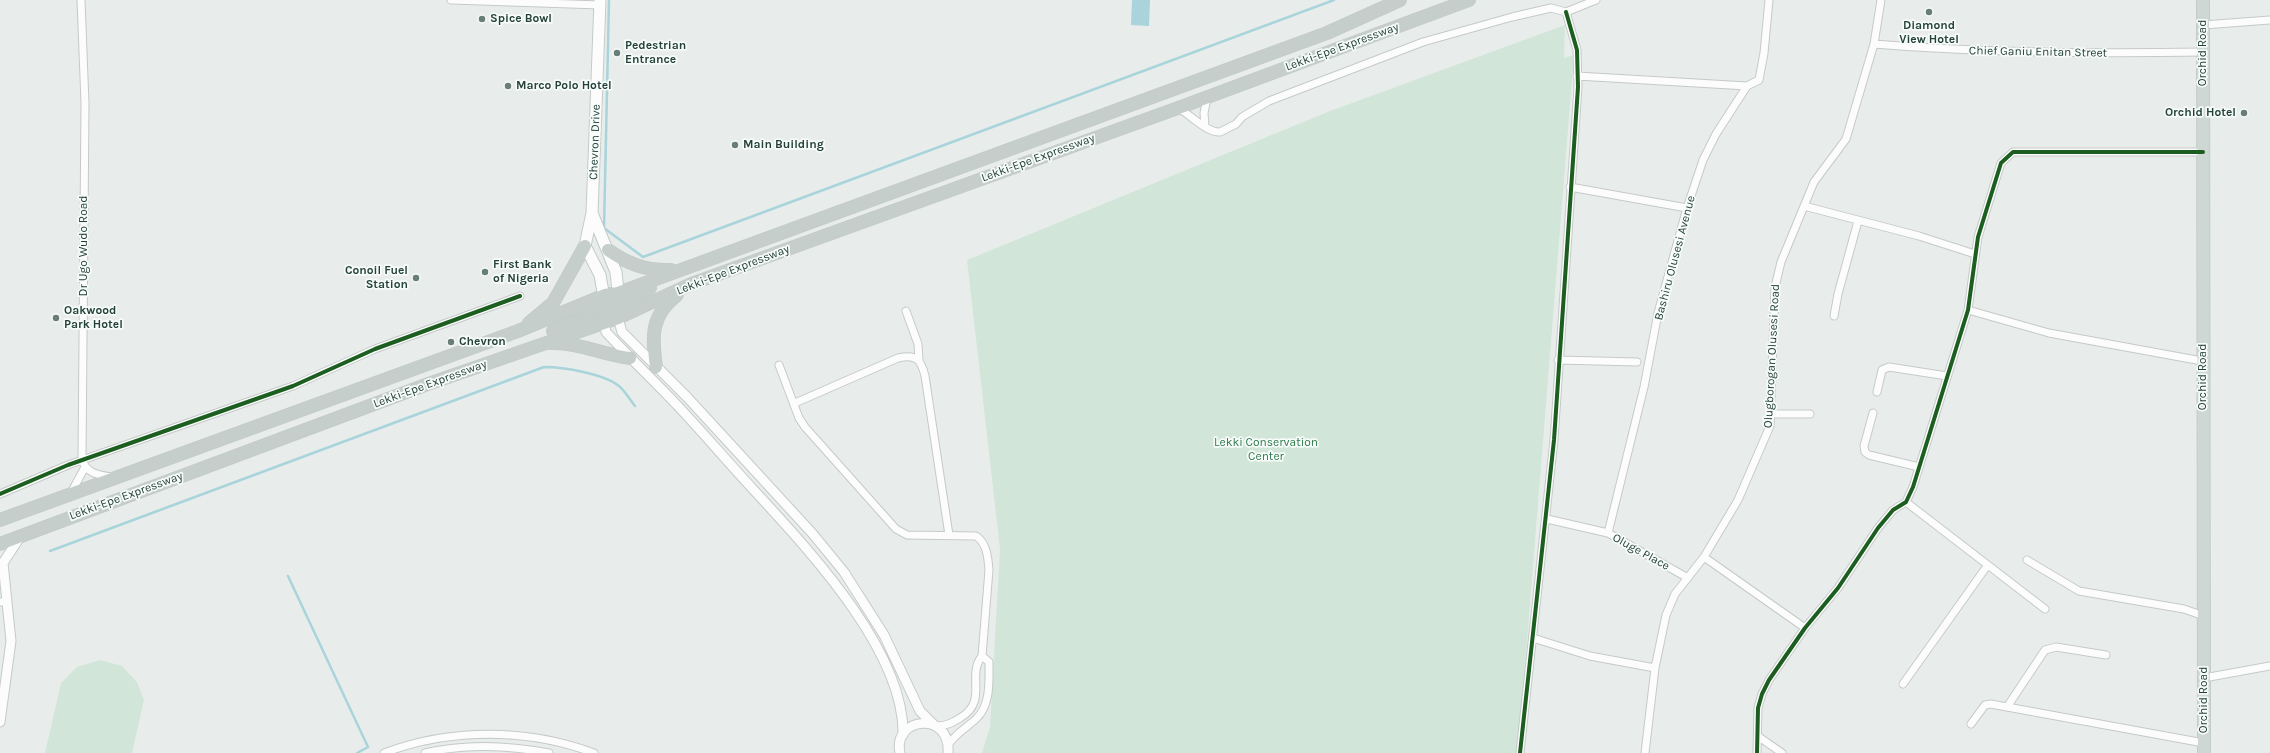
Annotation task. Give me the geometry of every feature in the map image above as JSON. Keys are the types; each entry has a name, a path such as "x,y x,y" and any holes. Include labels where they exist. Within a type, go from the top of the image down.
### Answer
{"highway":[{"name":"Lekki-Epe Expressway","path":"0,520 113,477 605,301 618,293 678,270 1327,33 1400,0"},
{"name":"Lekki-Epe Expressway","path":"619,312 691,284 1207,98 1469,0"},
{"path":"604,321 655,286 740,255 749,245"},
{"path":"518,332 553,303 585,246"},
{"path":"608,250 627,263 643,268 678,270"},
{"path":"656,367 653,334 656,320 662,308 691,284"},
{"path":"428,384 448,370 565,327 605,301"},
{"name":"Lekki-Epe Expressway","path":"0,544 428,384 604,321"},
{"path":"541,344 573,344 602,354 630,358"}],"main road":[{"name":"Orchid Road","path":"2203,0 2202,361 2204,748"},
{"name":"Chevron Drive","path":"585,246 592,213 600,3"},
{"name":"Chevron Drive","path":"592,213 616,272 619,312"},
{"path":"585,246 600,275 605,301 604,321"}],"street":[{"name":"Dr Ugo Wudo Road","path":"81,0 85,103 84,464"},
{"path":"451,0 600,3"},
{"path":"1178,108 1192,116 1206,128 1220,132 1236,124 1242,117 1269,101 1424,42 1512,17 1551,8 1566,12 1596,0"},
{"name":"Bashiru Olusesi Avenue","path":"1608,532 1644,387 1658,313 1687,208 1703,160 1729,112 1747,86 1759,80 1764,53 1769,0"},
{"name":"Olugborogan Olusesi Road","path":"1645,753 1655,668 1666,615 1675,594 1704,556 1738,500 1770,426 1775,287 1781,262 1814,182 1846,139 1874,44 1881,0"},
{"path":"1520,753 1547,519 1577,76 1577,50 1566,12"},
{"path":"2203,26 2270,20"},
{"name":"Chief Ganiu Enitan Street","path":"1874,44 1951,51 2084,54 2203,52"},
{"path":"1577,76 1747,86"},
{"path":"1206,128 1204,106 1207,98"},
{"path":"1757,753 1758,708 1762,694 1769,680 1805,628 1838,588 1878,528 1893,510 1906,502 1919,467 1968,310 1975,254 2001,163 2013,152 2203,152"},
{"path":"1570,187 1687,208"},
{"path":"1804,206 1919,236 1975,254"},
{"path":"1834,316 1838,294 1858,221"},
{"path":"0,494 293,386 375,349 520,296"},
{"path":"1968,310 2049,333 2202,361"},
{"path":"906,311 918,344 919,360 922,365 948,535"},
{"path":"619,312 622,332 687,396 812,533 844,572 884,635 920,711 946,737 948,749"},
{"path":"604,321 606,332 674,402 801,542 842,592 871,638 892,682 902,710 903,735 899,751"},
{"path":"795,403 898,358 909,356 919,360"},
{"path":"1558,360 1637,362"},
{"path":"779,365 795,403 799,418 805,427 896,529 907,535 976,536 979,538 988,556 982,656 977,663 975,704 963,716 949,725 935,726 922,723 913,725 906,730 903,735"},
{"path":"1877,392 1882,370 1889,367 1947,376"},
{"path":"1873,412 1864,446 1865,452 1869,455 1919,467"},
{"path":"1771,414 1810,414"},
{"path":"84,464 96,475 113,477"},
{"path":"70,494 84,464"},
{"path":"1906,502 1987,566 2045,609"},
{"name":"Oluge Place","path":"1547,519 1608,532 1688,578"},
{"path":"0,722 11,641 3,563 20,537"},
{"path":"1704,556 1805,628"},
{"path":"2027,560 2079,591 2177,608 2204,616"},
{"path":"1903,684 1987,566"},
{"path":"0,592 5,643 0,682"},
{"path":"1533,638 1590,656 1655,668"},
{"path":"2007,707 2045,650 2056,647 2106,655"},
{"path":"948,749 956,734 977,718 988,697 989,662 982,656"},
{"path":"2204,678 2270,666"},
{"path":"1971,724 1985,705 1991,704 2204,748"},
{"path":"384,753 424,740 492,734 561,742 594,753"},
{"path":"1758,737 1782,753"},
{"path":"425,753 470,746 502,746 549,753"}],"green space":[{"name":"Lekki Conservation Center","path":"1565,25 1564,58 1574,55 1518,753 982,753 990,727 1000,549 967,260 1330,111"},
{"path":"100,660 122,666 137,682 144,700 132,753 45,753 61,683 77,667"}],"water":[{"path":"1132,0 1150,0 1149,26 1131,25"}],"waterway":[{"path":"609,0 604,228 643,257 1334,0"},
{"path":"50,551 544,367 573,370 604,378 619,386 635,406"},
{"path":"288,576 368,747 357,753"}],"cycle path":[{"path":"1520,753 1554,440 1578,87 1577,50 1566,12"},
{"path":"1757,753 1758,708 1762,694 1769,680 1805,628 1838,588 1878,528 1893,510 1906,502 1913,487 1968,310 1978,237 2001,163 2013,152 2203,152"},
{"path":"0,494 68,465 293,386 375,349 520,296"}],"place":[{"name":"Diamond View Hotel","path":"1929,12"},
{"name":"Spice Bowl","path":"482,19"},
{"name":"Pedestrian Entrance","path":"617,53"},
{"name":"Marco Polo Hotel","path":"508,86"},
{"name":"Orchid Hotel","path":"2244,113"},
{"name":"Main Building","path":"735,145"},
{"name":"First Bank of Nigeria","path":"485,272"},
{"name":"Conoil Fuel Station","path":"416,278"},
{"name":"Oakwood Park Hotel","path":"56,318"},
{"name":"Chevron","path":"451,342"}]}
